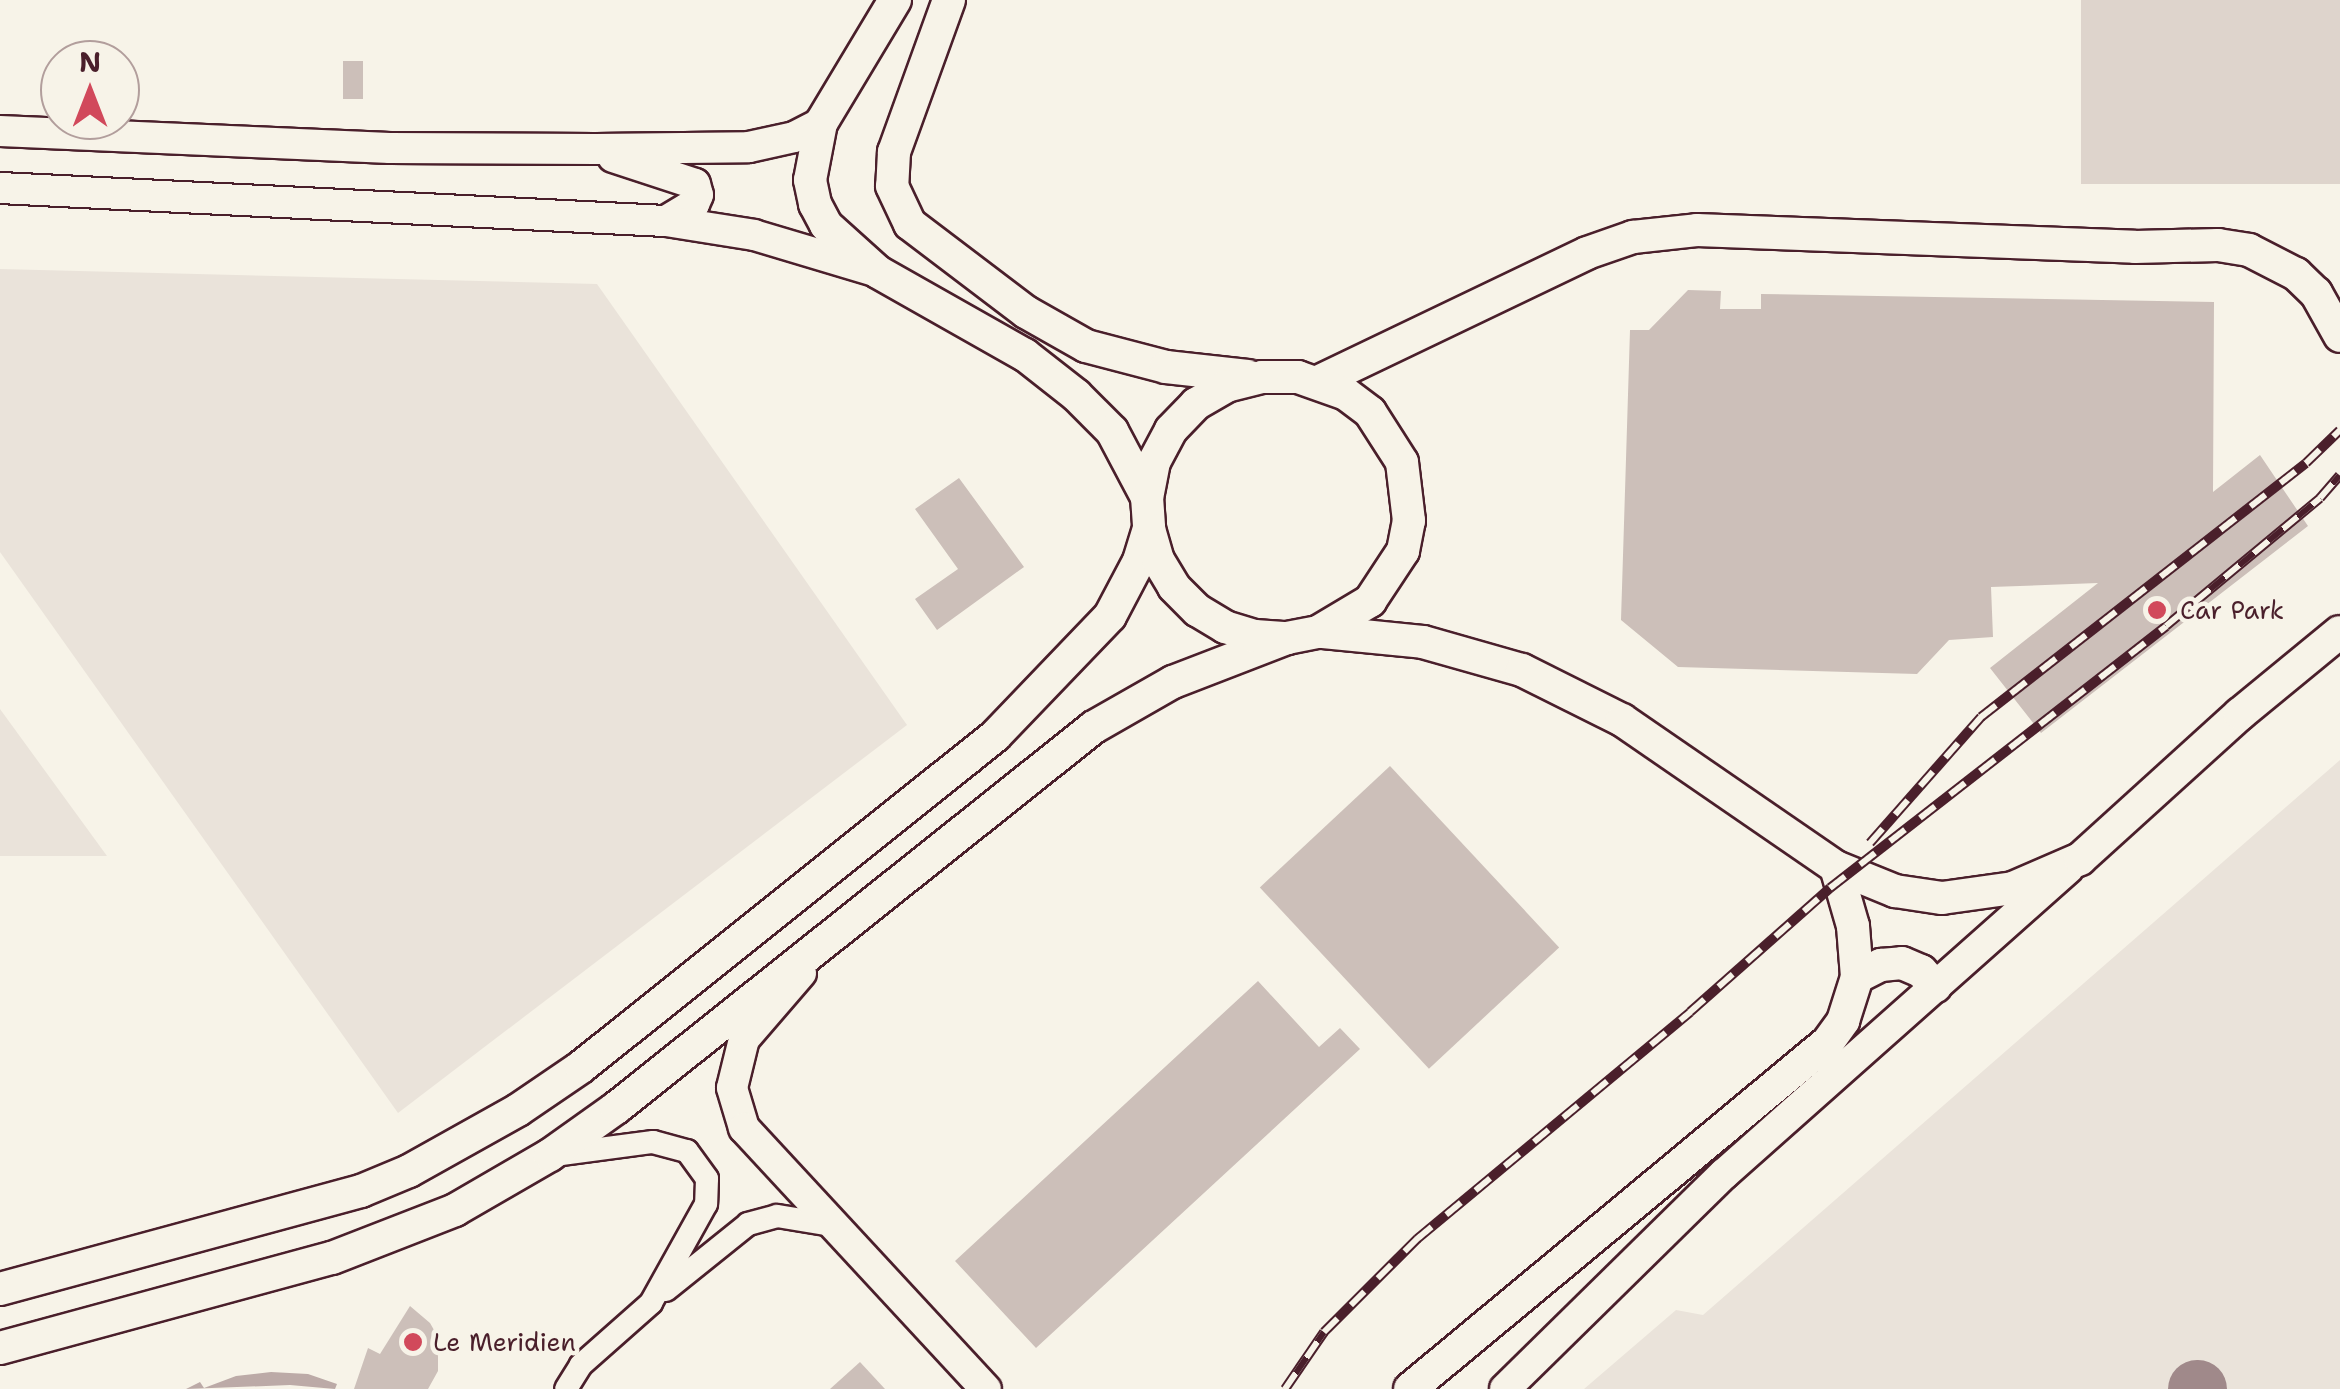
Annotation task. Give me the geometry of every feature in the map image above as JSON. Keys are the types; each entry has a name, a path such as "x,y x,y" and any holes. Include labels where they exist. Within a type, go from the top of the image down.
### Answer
{"main road":[{"path":"895,0 821,123 810,180 815,204 826,225 878,272 1025,355 1076,394 1112,431 1148,513 1158,560 1174,588 1197,610 1225,627 1255,636 1423,642 1522,670 1570,691 1663,746 1836,867 1895,890 1954,898 2012,888 2080,859 2240,714 2329,641 2340,611"},
{"path":"0,1348 332,1258 456,1210 550,1155 696,1046 1094,727 1173,682 1303,635 1370,601 1389,578 1402,551 1409,506 1402,462 1389,435 1370,412 1318,382 1177,369 1086,346 1026,312 910,224 894,200 894,152 949,0"},
{"path":"1318,382 1587,253 1632,237 1697,230 2135,248 2218,244 2249,250 2296,274 2316,293 2340,336"},
{"path":"0,1289 361,1191 423,1163 518,1110 581,1067 995,736 1110,616 1139,561 1154,462 1171,430 1196,404 1227,386 1262,377"},
{"path":"1410,1389 1808,1060 1843,1021 1857,977 1853,926 1836,867"},
{"path":"1857,977 1881,965 1902,963 1921,971 1935,986"}],"street":[{"path":"0,131 390,148 596,149 749,147 794,137 821,123"},
{"path":"596,149 695,184 698,195 694,204 666,221"},
{"path":"0,188 666,221 754,235 878,272"},
{"path":"1505,1389 1724,1174 2080,859"},
{"path":"817,946 799,976 744,1040 732,1088 744,1128 980,1385"},
{"path":"550,1155 653,1142 674,1146 697,1161 707,1179 706,1204 651,1303"},
{"path":"566,1389 581,1365 748,1224 777,1216 832,1225"}],"shaded area":[{"path":"2081,0 2340,0 2340,184 2081,184"},
{"path":"0,269 597,284 907,725 398,1113 0,552"},
{"path":"0,709 107,856 0,856"},
{"path":"2340,760 2340,1389 1584,1389 1676,1310 1703,1315"},
{"path":"271,1372 308,1374 337,1384 335,1389 290,1385 186,1389 200,1382 204,1388 236,1376"}],"building":[{"path":"343,61 363,61 363,99 343,99"},
{"path":"1688,290 1721,291 1720,309 1761,309 1761,294 2214,302 2213,492 2260,455 2308,526 2041,733 1990,668 2098,583 1991,587 1993,637 1949,640 1917,674 1678,667 1621,620 1630,330 1649,330"},
{"path":"959,478 1024,567 937,630 915,599 958,569 915,509"},
{"path":"1390,766 1559,947 1429,1069 1260,887"},
{"path":"1258,981 1319,1047 1340,1028 1360,1049 1036,1348 955,1261"},
{"name":"Le Meridien","path":"410,1306 430,1323 438,1337 438,1371 428,1389 354,1389 368,1348 380,1354"},
{"path":"860,1362 885,1389 830,1389"}],"railway":[{"path":"1870,843 1981,717 2306,463 2340,430"},
{"path":"1285,1389 1324,1332 1417,1239 1690,1012 1830,888 2166,626 2320,498 2340,475"}],"place":[{"name":"Car Park","path":"2157,610"},
{"name":"Le Meridien","path":"413,1342"}]}
